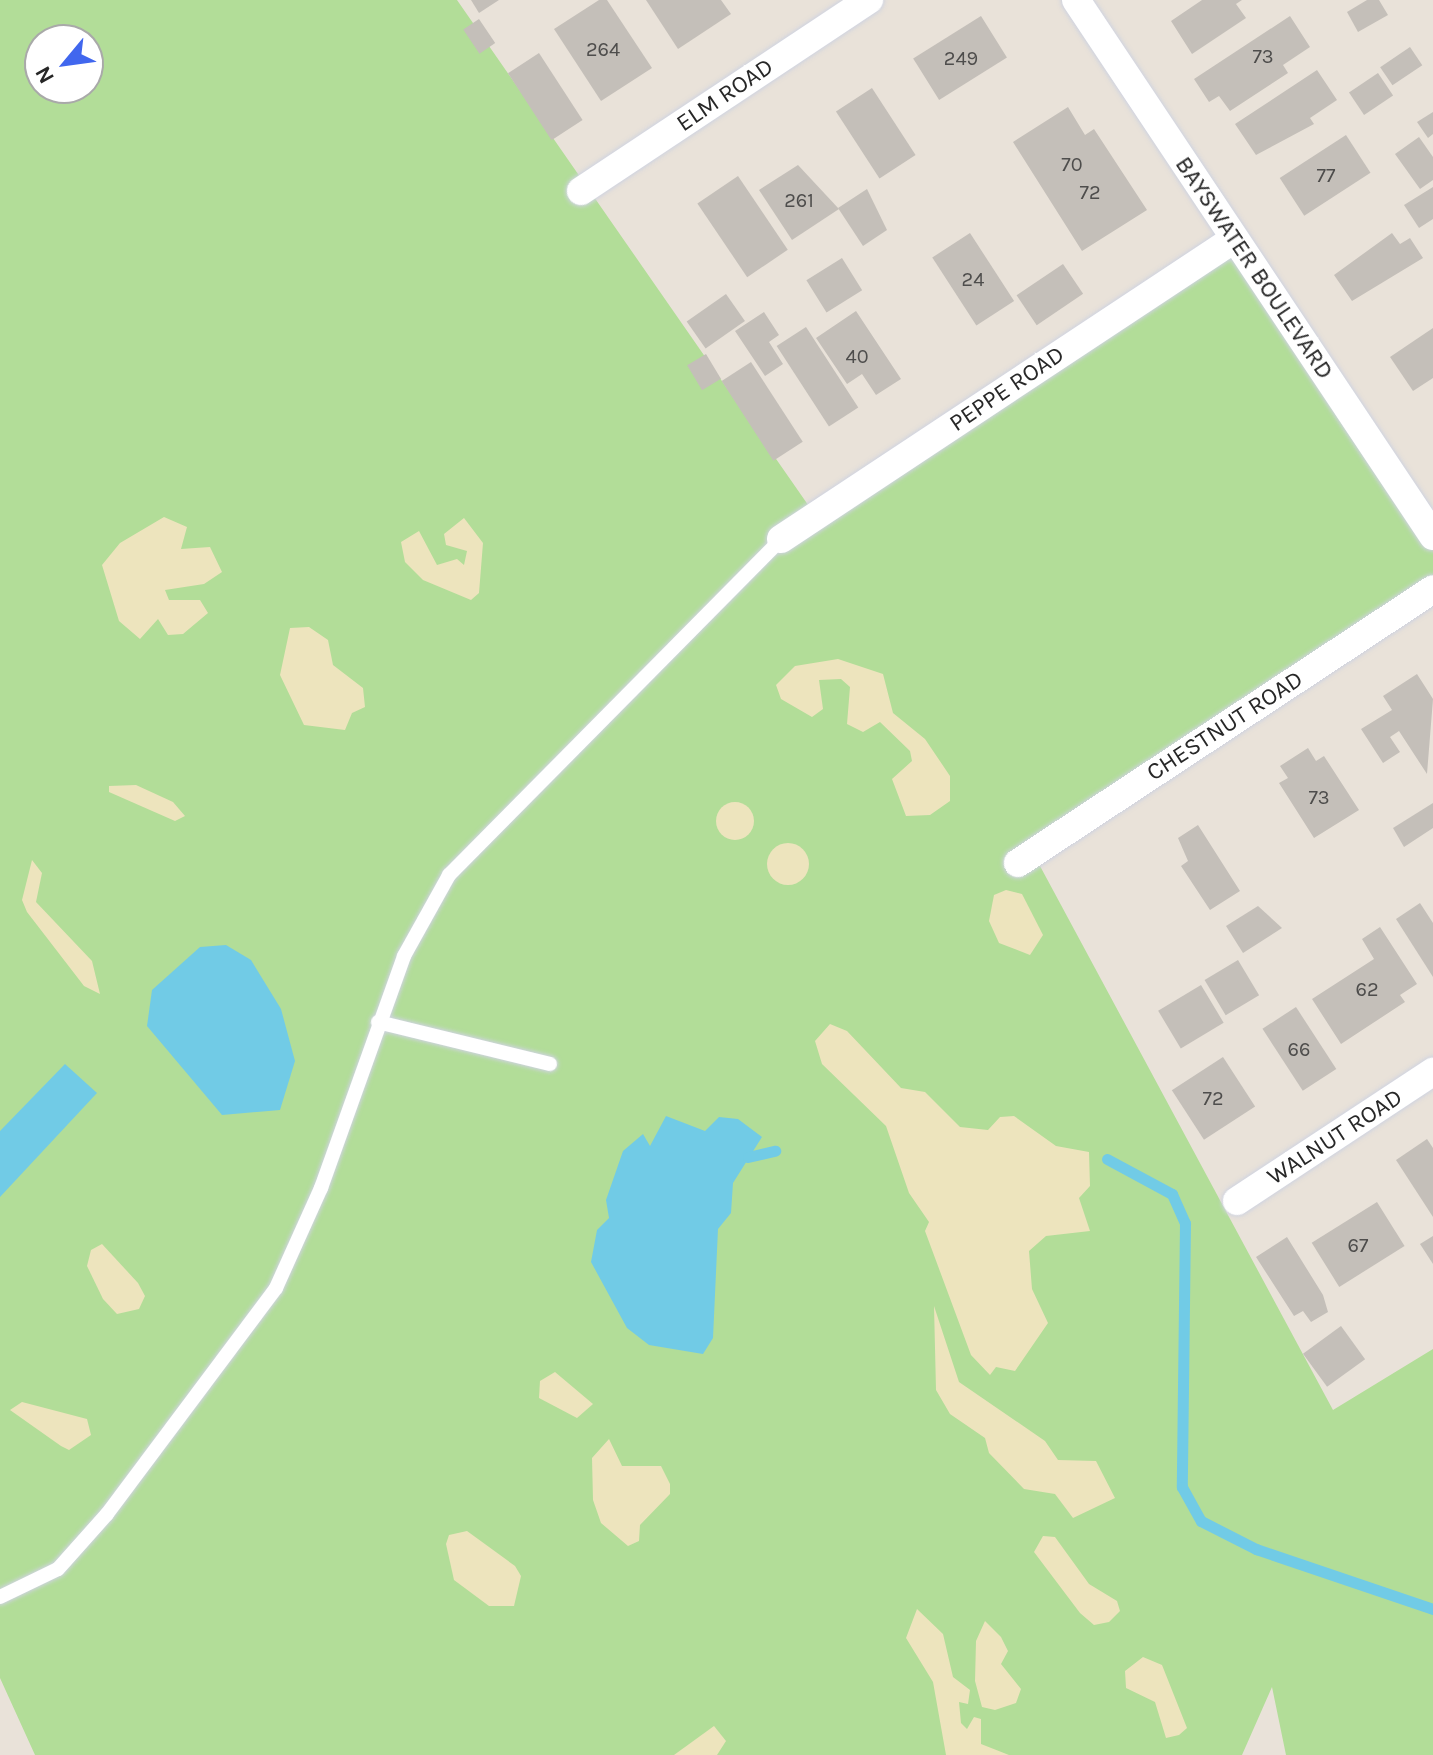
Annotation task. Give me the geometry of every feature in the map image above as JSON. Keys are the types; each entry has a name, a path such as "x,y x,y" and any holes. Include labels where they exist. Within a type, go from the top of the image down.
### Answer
{"street":[{"name":"ELM ROAD","path":"581,191 869,0"},
{"name":"BAYSWATER BOULEVARD","path":"1076,0 1433,536"},
{"name":"PEPPE ROAD","path":"781,539 1234,239"},
{"name":"CHESTNUT ROAD","path":"1018,863 1433,589"},
{"name":"WALNUT ROAD","path":"1237,1201 1433,1072"}],"lane":[{"path":"0,1597 58,1569 98,1525 276,1288 321,1188 378,1022 449,875 781,539"},
{"path":"378,1022 550,1064"}],"green space":[{"path":"0,0 457,0 813,512 1232,229 1433,539 1433,592 1033,853 1333,1410 1433,1349 1433,1755 1286,1755 1272,1687 1242,1755 35,1755 0,1678"}],"sand":[{"path":"164,517 187,527 181,549 210,547 222,572 204,584 165,590 169,600 200,600 208,613 183,634 168,635 158,619 140,639 119,621 102,565 120,543"},
{"path":"464,518 483,543 479,593 471,600 423,580 405,562 401,542 419,531 437,565 457,559 464,565 467,551 446,545 444,534"},
{"path":"309,627 328,640 333,665 363,688 365,707 352,713 345,730 304,725 280,675 290,628"},
{"path":"838,659 883,674 893,713 925,739 950,776 950,801 930,815 906,816 892,779 912,761 910,751 880,722 863,732 847,724 850,687 841,679 819,680 823,709 812,717 781,699 776,685 795,666"},
{"path":"136,785 173,802 185,816 175,821 109,792 109,786"},
{"path":"735,802 748,808 754,821 748,834 735,840 722,834 716,821 722,808"},
{"path":"788,843 803,849 809,864 803,879 788,885 773,879 767,864 773,849"},
{"path":"32,860 42,873 36,902 92,961 100,994 84,986 27,912 22,900"},
{"path":"1006,890 1022,894 1043,935 1030,955 999,943 989,921 994,895"},
{"path":"830,1024 847,1031 901,1088 925,1092 960,1127 988,1130 1000,1117 1014,1116 1056,1146 1089,1152 1090,1186 1079,1198 1090,1231 1046,1236 1029,1251 1032,1289 1048,1323 1015,1371 996,1367 990,1375 971,1355 925,1231 929,1222 909,1193 886,1126 822,1064 815,1041"},
{"path":"102,1244 138,1283 145,1296 139,1309 117,1314 103,1299 87,1266 91,1250"},
{"path":"934,1306 959,1382 1045,1441 1058,1460 1096,1461 1115,1498 1073,1518 1055,1494 1024,1489 989,1453 985,1438 950,1414 936,1390"},
{"path":"555,1372 593,1404 577,1418 539,1398 540,1381"},
{"path":"22,1402 87,1419 91,1435 69,1450 10,1410"},
{"path":"609,1439 622,1466 661,1466 670,1484 670,1494 640,1525 639,1541 628,1546 601,1523 593,1500 592,1458"},
{"path":"467,1531 515,1566 521,1576 514,1606 489,1606 454,1580 446,1544 449,1535"},
{"path":"1043,1536 1055,1537 1089,1584 1117,1601 1120,1611 1109,1622 1094,1625 1080,1613 1034,1552"},
{"path":"917,1609 943,1634 953,1677 970,1690 968,1704 959,1702 961,1723 967,1729 974,1717 981,1719 981,1744 1009,1755 946,1755 933,1682 906,1638"},
{"path":"985,1621 1001,1637 1008,1651 1001,1664 1021,1689 1016,1703 995,1710 982,1707 975,1681 976,1641"},
{"path":"1143,1657 1162,1665 1187,1728 1179,1735 1166,1738 1155,1702 1126,1688 1125,1671"},
{"path":"714,1726 726,1741 717,1755 674,1755"}],"water":[{"path":"226,945 251,960 281,1009 295,1061 280,1110 222,1115 147,1026 152,990 200,947"},
{"path":"65,1064 97,1093 0,1197 0,1131"},
{"path":"666,1116 705,1131 719,1117 738,1119 762,1137 733,1183 731,1213 718,1229 713,1338 703,1354 649,1345 627,1328 591,1262 597,1230 609,1218 606,1200 623,1151 643,1134 650,1146"}],"building":[{"path":"471,0 499,0 479,13"},
{"path":"599,0 607,0 652,68 601,101 554,29"},
{"path":"646,0 721,0 731,14 678,49"},
{"path":"1202,0 1242,0 1236,4 1246,18 1192,54 1171,21"},
{"path":"1367,0 1379,0 1388,15 1358,32 1347,12"},
{"path":"981,16 1007,58 939,100 913,58"},
{"path":"1290,16 1310,47 1283,65 1288,73 1230,111 1219,96 1209,102 1194,79"},
{"path":"479,19 495,43 479,54 463,30"},
{"path":"1410,47 1422,65 1392,85 1380,67"},
{"path":"539,53 583,120 552,140 508,73"},
{"path":"1317,70 1337,100 1310,118 1314,124 1256,155 1235,124"},
{"path":"1378,73 1393,95 1364,115 1349,93"},
{"path":"872,88 916,155 880,179 836,111"},
{"path":"1068,107 1085,135 1094,129 1147,210 1082,251 1013,142"},
{"path":"1433,112 1433,134 1428,138 1417,122"},
{"path":"1346,135 1371,173 1304,216 1280,178"},
{"path":"1419,137 1433,157 1433,180 1420,189 1395,154"},
{"path":"798,165 839,209 792,240 759,190"},
{"path":"738,176 788,250 747,277 697,203"},
{"path":"1433,187 1433,219 1419,228 1404,205"},
{"path":"867,189 887,230 863,246 838,208"},
{"path":"970,233 1014,301 976,325 932,258"},
{"path":"1392,233 1400,244 1410,238 1423,258 1352,301 1334,275"},
{"path":"842,258 862,290 827,312 806,280"},
{"path":"1063,264 1083,294 1037,325 1017,295"},
{"path":"726,294 745,321 706,349 687,322"},
{"path":"856,311 901,379 876,395 862,374 847,384 816,338"},
{"path":"764,312 779,335 769,342 783,364 765,376 735,331"},
{"path":"806,327 858,408 829,427 777,346"},
{"path":"1433,328 1433,378 1413,391 1390,357"},
{"path":"706,354 721,379 702,390 687,365"},
{"path":"751,362 803,442 773,461 722,381"},
{"path":"1417,674 1433,699 1427,774 1399,731 1390,737 1400,752 1383,763 1361,729 1392,710 1383,696"},
{"path":"1308,748 1316,761 1324,756 1359,810 1314,838 1279,783 1288,778 1280,766"},
{"path":"1433,803 1433,828 1404,847 1393,828"},
{"path":"1198,825 1240,891 1210,910 1181,866 1188,861 1178,838"},
{"path":"1420,903 1433,923 1433,977 1396,919"},
{"path":"1258,906 1282,928 1243,953 1226,926"},
{"path":"1380,927 1417,984 1400,995 1405,1002 1341,1044 1312,999 1374,959 1362,939"},
{"path":"1238,960 1259,995 1226,1015 1205,980"},
{"path":"1201,985 1224,1023 1181,1048 1158,1011"},
{"path":"1296,1007 1336,1069 1303,1091 1262,1029"},
{"path":"1223,1057 1255,1106 1204,1140 1172,1090"},
{"path":"1427,1139 1433,1148 1433,1217 1396,1160"},
{"path":"1377,1202 1405,1246 1339,1287 1312,1243"},
{"path":"1433,1236 1433,1264 1420,1244"},
{"path":"1287,1237 1323,1295 1328,1312 1311,1322 1303,1311 1294,1316 1256,1257"},
{"path":"1341,1326 1365,1359 1327,1387 1303,1354"}],"waterway":[{"path":"748,1157 775,1151"},
{"path":"1107,1159 1172,1194 1185,1223 1182,1487 1201,1521 1256,1549 1433,1609"}]}
